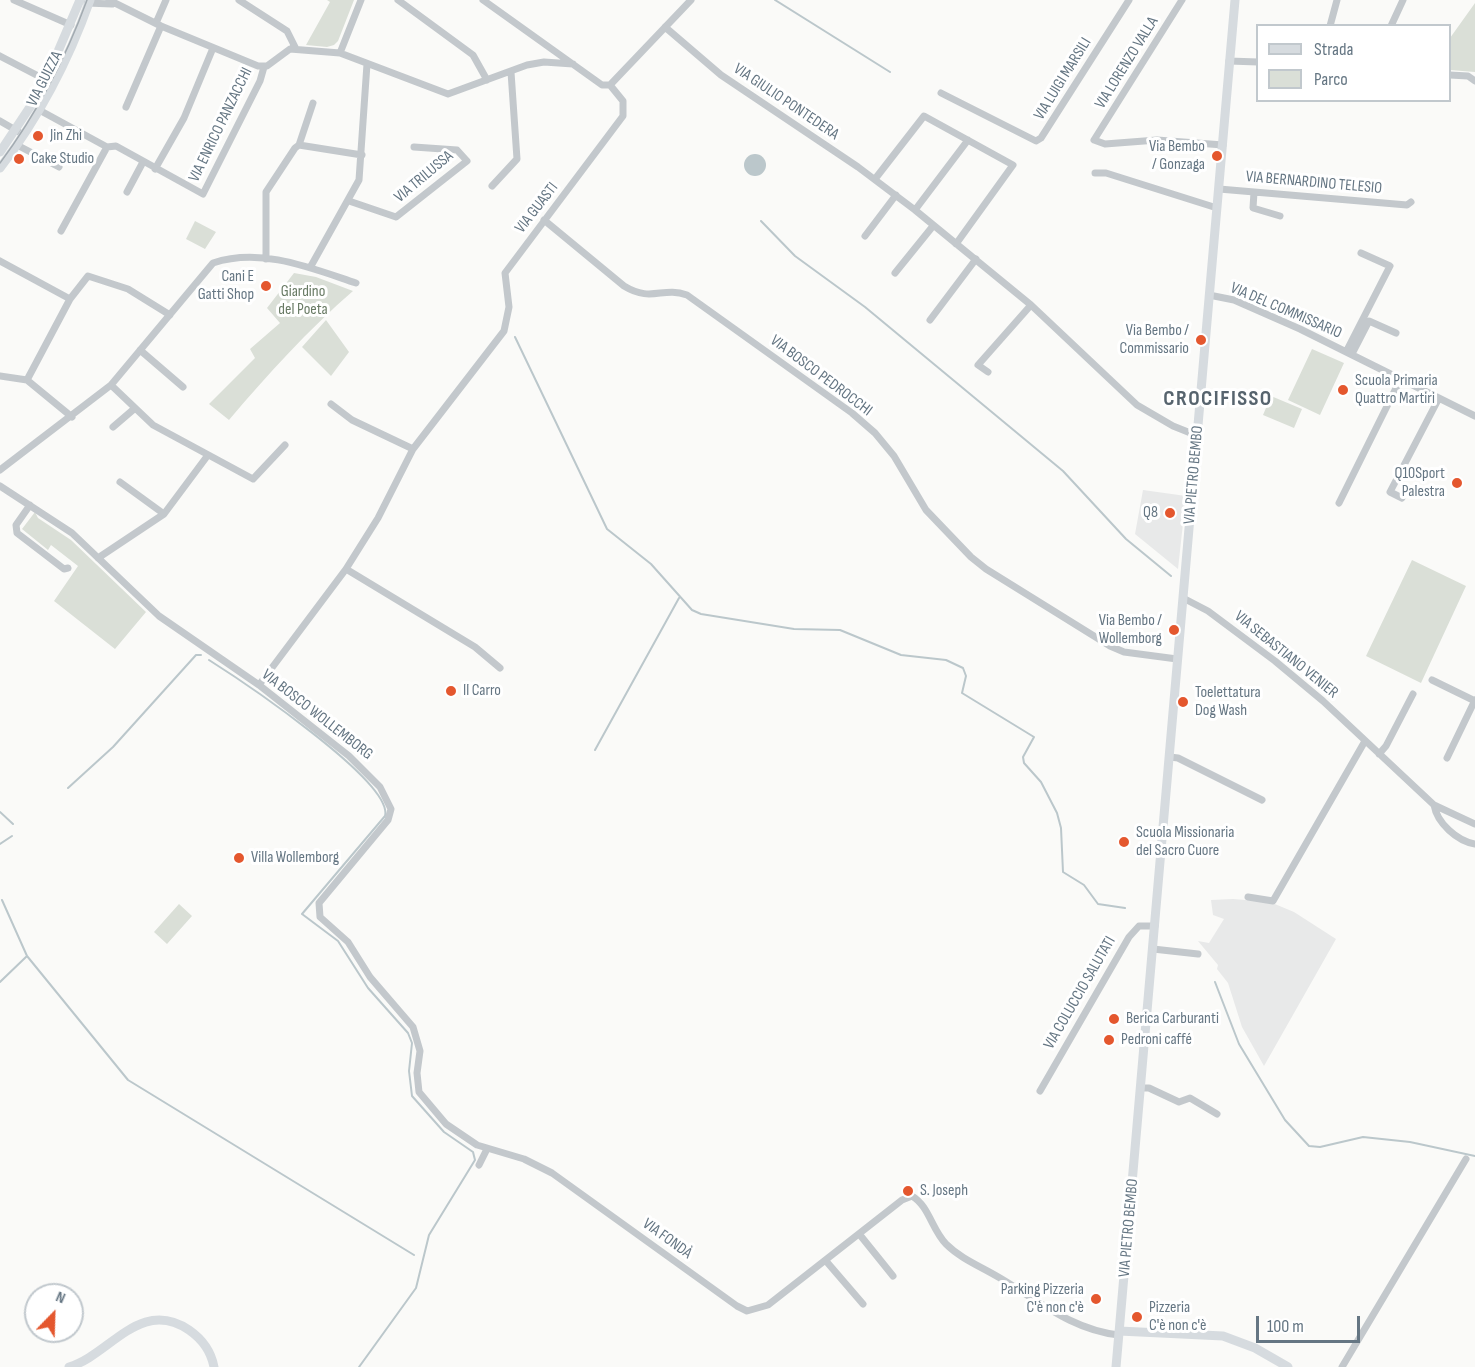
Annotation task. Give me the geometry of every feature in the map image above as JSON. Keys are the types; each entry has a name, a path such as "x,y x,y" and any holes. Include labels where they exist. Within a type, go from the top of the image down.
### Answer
{"main road":[{"name":"VIA PIETRO BEMBO","path":"1116,1367 1235,0"},
{"name":"VIA GUIZZA","path":"0,168 17,145 20,133 71,25 86,1"},
{"name":"VIA GUIZZA","path":"0,152 40,111 66,62 86,1"},
{"path":"69,1367 84,1360 127,1330 150,1321 162,1320 175,1323 197,1336 212,1357 214,1367"},
{"path":"1119,1333 1223,1336 1255,1348 1288,1367"}],"street":[{"path":"14,0 71,25"},
{"path":"126,107 159,24 166,0"},
{"path":"239,0 290,34 297,49"},
{"path":"340,53 361,0"},
{"path":"398,0 473,55 487,80"},
{"path":"483,0 602,85 610,85 688,1"},
{"name":"VIA LUIGI MARSILI","path":"941,93 1035,141 1041,138 1129,0"},
{"name":"VIA LORENZO VALLA","path":"1182,0 1094,140 1105,144 1157,140 1223,145"},
{"path":"1331,24 1337,0"},
{"path":"1392,24 1403,0"},
{"path":"86,1 111,2 213,48 264,67 284,52 297,49 340,53 448,94 544,62 573,64"},
{"name":"VIA GIULIO PONTEDERA","path":"665,27 721,75 875,179 915,210 1030,305 1137,405 1173,426 1198,436"},
{"path":"284,52 290,34"},
{"path":"40,111 107,147 116,146 155,169 184,118 213,48"},
{"path":"0,56 46,80"},
{"path":"1229,61 1256,62"},
{"path":"311,266 359,180 367,64"},
{"name":"VIA ENRICO PANZACCHI","path":"155,169 203,194 260,81 264,67"},
{"path":"492,186 517,159 511,72"},
{"path":"1451,75 1468,76 1475,81"},
{"name":"VIA GUASTI","path":"260,685 346,569 378,518 413,449 504,331 508,307 505,273 623,116 623,101 610,85"},
{"path":"266,259 266,192 299,145 313,103"},
{"path":"875,179 924,116 1013,165 956,244"},
{"path":"0,121 20,133"},
{"path":"915,210 968,140"},
{"path":"17,145 59,167"},
{"path":"299,145 362,155"},
{"path":"62,231 107,147"},
{"name":"VIA TRILUSSA","path":"349,201 396,217 466,161 457,150 414,147"},
{"path":"127,192 143,162"},
{"path":"1095,173 1106,173 1217,208"},
{"name":"VIA BERNARDINO TELESIO","path":"1219,189 1409,203"},
{"path":"1254,192 1253,208 1280,216"},
{"path":"865,236 896,195"},
{"name":"VIA BOSCO PEDROCCHI","path":"544,220 624,286 638,294 650,296 678,291 687,295 852,413 875,433 894,456 926,510 986,569 1110,646 1124,652 1177,659"},
{"path":"895,273 933,226"},
{"path":"1349,353 1390,266 1361,253"},
{"path":"0,470 111,385 213,263 222,260 283,259 311,266 356,283"},
{"path":"930,320 976,260"},
{"path":"0,261 70,299"},
{"path":"27,380 70,299 84,279 92,275 128,289 170,315"},
{"name":"VIA DEL COMMISSARIO","path":"1209,296 1234,300 1401,378 1475,416"},
{"path":"988,372 978,365 1030,305"},
{"name":"VIA DEL COMMISSARIO","path":"1349,353 1369,321 1396,333"},
{"path":"140,350 183,387"},
{"path":"0,376 27,380 72,417"},
{"path":"1340,502 1401,378"},
{"path":"111,385 153,425 253,479 285,445"},
{"path":"1402,498 1390,492 1439,398"},
{"path":"331,404 352,420 413,449"},
{"path":"113,427 134,409"},
{"path":"98,558 164,514 208,455"},
{"path":"120,482 164,514"},
{"name":"VIA BOSCO WOLLEMBORG","path":"0,486 72,533 127,589 177,631 260,685 369,774 388,801 391,809 388,820 319,903 320,917 348,942 370,977 413,1027 418,1039 417,1083 422,1097 452,1130 487,1149"},
{"path":"30,505 16,525 17,533 64,569 69,568"},
{"path":"346,569 475,647 500,668"},
{"name":"VIA SEBASTIANO VENIER","path":"1183,598 1208,611 1275,661 1434,805 1475,825"},
{"path":"1432,680 1475,700 1447,758"},
{"path":"1379,754 1386,746 1413,694"},
{"path":"1248,897 1273,901 1365,741"},
{"path":"1170,757 1178,758 1262,800"},
{"name":"VIA SEBASTIANO VENIER","path":"1434,805 1436,814 1443,824 1456,836 1475,844"},
{"name":"VIA COLUCCIO SALUTATI","path":"1040,1090 1129,937 1139,927 1155,926"},
{"path":"1153,949 1198,954"},
{"path":"1142,1088 1149,1088 1179,1102 1190,1098 1217,1114"},
{"path":"478,1165 487,1149"},
{"name":"VIA FONDÀ","path":"487,1149 524,1159 552,1173 747,1311 768,1305 902,1200 912,1196 921,1203 938,1236 958,1254 1005,1280 1060,1317 1087,1328 1119,1333"},
{"path":"1342,1367 1466,1159"},
{"path":"860,1235 893,1276"},
{"path":"826,1261 863,1304"}],"shaded area":[{"path":"755,154 763,157 766,165 763,173 755,176 747,173 744,165 747,157"},
{"path":"1143,490 1186,496 1178,569 1135,534"},
{"path":"1211,900 1270,902 1294,912 1336,939 1264,1066 1242,1027 1228,983 1217,969 1218,965 1198,941 1209,943 1224,919 1213,915"}],"green space":[{"path":"327,0 354,0 338,41 327,47 306,45 330,2"},
{"path":"1475,3 1475,72 1451,70 1451,37"},
{"path":"195,221 216,232 205,249 186,239"},
{"name":"Giardino del Poeta","path":"294,273 316,277 353,291 289,353 229,420 209,404 255,358 250,349 280,323 267,308"},
{"path":"326,320 349,352 331,376 302,347"},
{"path":"1312,349 1344,363 1320,415 1288,400"},
{"path":"1271,396 1302,409 1294,428 1263,415"},
{"path":"35,512 38,518 71,540 146,612 115,649 54,601 78,566 51,545 48,550 22,529"},
{"path":"1412,560 1466,586 1421,683 1366,656"},
{"path":"179,904 192,916 167,944 154,932"}],"waterway":[{"path":"775,0 890,72"},
{"path":"761,221 795,256 865,307 1063,471 1126,539 1171,576"},
{"path":"515,337 607,529 651,564 692,610 701,614 794,629 840,630 901,655 946,660 963,668 966,676 962,693 1034,737 1023,757 1024,763 1041,782 1057,813 1061,828 1063,872 1084,885 1098,904 1125,908"},
{"path":"595,750 679,598"},
{"path":"68,788 113,747 196,655 201,655"},
{"path":"209,660 312,732 366,780 381,800 385,816 302,914 338,941 368,988 408,1033 412,1043 409,1071 412,1096 444,1132 473,1152 475,1160 429,1235 416,1288 359,1367"},
{"path":"0,812 13,824"},
{"path":"0,844 12,836"},
{"path":"2,900 27,956 128,1080 414,1255"},
{"path":"0,982 27,956"},
{"path":"1215,982 1239,1044 1285,1120 1309,1146 1320,1147 1363,1137 1410,1142 1475,1156"}],"tram line":[{"path":"0,163 50,85 87,0"}],"place":[{"name":"Jin Zhi","path":"38,136"},
{"name":"Via Bembo / Gonzaga","path":"1217,156"},
{"name":"Cake Studio","path":"19,159"},
{"name":"Cani E Gatti Shop","path":"266,286"},
{"name":"Via Bembo / Commissario","path":"1201,340"},
{"name":"Scuola Primaria Quattro Martiri","path":"1343,390"},
{"name":"Q10Sport Palestra","path":"1457,483"},
{"name":"Q8","path":"1170,513"},
{"name":"Via Bembo / Wollemborg","path":"1174,630"},
{"name":"Il Carro","path":"451,691"},
{"name":"Toelettatura Dog Wash","path":"1183,702"},
{"name":"Scuola Missionaria del Sacro Cuore","path":"1124,842"},
{"name":"Villa Wollemborg","path":"239,858"},
{"name":"Berica Carburanti","path":"1114,1019"},
{"name":"Pedroni caffé","path":"1109,1040"},
{"name":"S. Joseph","path":"908,1191"},
{"name":"Parking Pizzeria C'è non c'è","path":"1096,1299"},
{"name":"Pizzeria C'è non c'è","path":"1137,1317"}],"district":[{"name":"CROCIFISSO","path":"1218,399"}]}
